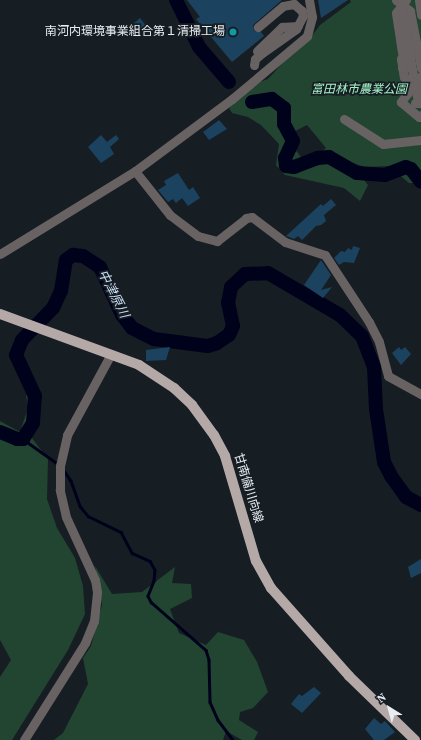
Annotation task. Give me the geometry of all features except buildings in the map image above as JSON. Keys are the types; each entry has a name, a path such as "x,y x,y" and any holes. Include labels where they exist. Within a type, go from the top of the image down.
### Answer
{"main road":[{"name":"甘南備川向線","path":"0,314 110,354 157,376 174,388 199,414 225,456 256,560 271,588 349,676 415,740"}],"street":[{"path":"0,254 135,171 227,104 307,36 312,17 309,0"},
{"path":"419,0 421,15"},
{"path":"258,27 289,4 298,6 302,11 303,16 298,26 274,46 259,56 254,64 261,74"},
{"path":"405,20 415,81"},
{"path":"405,20 420,117 421,115"},
{"path":"344,119 383,144 421,140"},
{"path":"135,171 170,215 198,236 217,241 246,218 252,217 285,242 325,255 369,322 379,342 388,376 421,394"},
{"path":"24,740 85,643 96,607 97,592 92,569 66,517 59,479 62,455 70,430 110,354"}],"green space":[{"name":"富田林市農業公園","path":"350,0 421,0 421,183 409,183 389,166 365,167 350,162 368,185 360,201 344,188 285,175 276,165 279,144 261,125 248,117 232,113 229,108 251,85 268,79 288,57 308,41 320,25 351,2","holes":["307,125 326,148 321,153 301,157 294,148 295,131"]},
{"path":"26,395 31,397 28,433 48,459 47,499 57,528 75,558 83,586 85,614 68,650 12,740 0,740 0,677 11,660 0,640 0,421 20,432 28,408"},
{"path":"95,566 112,594 142,592 175,567 172,583 191,584 192,598 170,609 179,633 206,645 218,632 244,640 257,662 268,692 253,708 240,712 239,720 258,732 254,740 242,740 226,731 223,740 54,740 63,733 88,684 83,658 91,646 102,605"}],"waterway":[{"path":"176,0 199,47 229,82"},
{"path":"252,102 272,99 284,108 284,124 293,141 285,158 286,166 294,167 318,158 329,157 357,173 385,175 406,167 411,169 421,182"},
{"name":"中津原川","path":"0,432 17,439 23,439 33,423 35,396 16,355 22,340 53,308 61,291 66,260 73,255 83,256 100,267 122,315 132,328 154,339 208,346 217,343 229,335 233,326 228,303 231,287 245,274 268,273 340,315 362,336 374,367 376,409 384,462 391,476 406,497 421,505"},
{"path":"23,439 58,464"},
{"path":"63,469 71,481 80,506 88,516 121,532 132,553 150,561 155,570 154,581 148,596 151,602 206,650 209,660 210,702 218,720 233,740"}],"place":[{"name":"南河内環境事業組合第１清掃工場","path":"233,32"}]}
